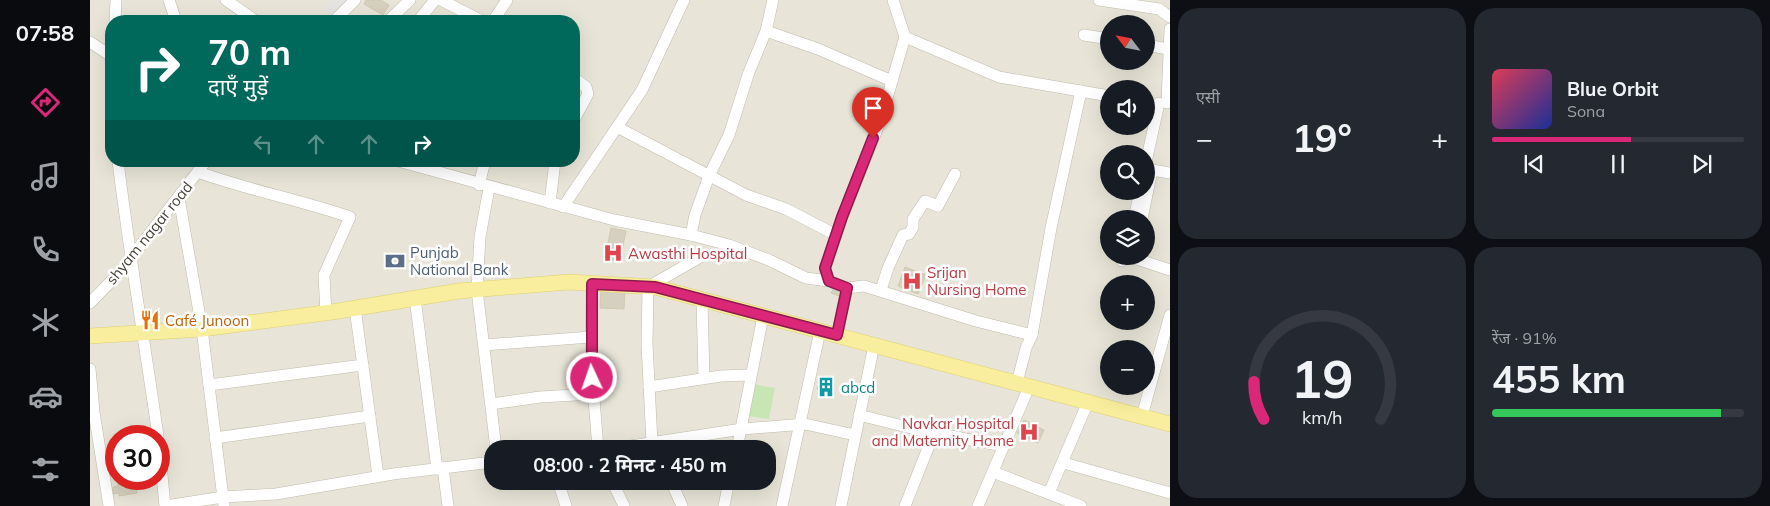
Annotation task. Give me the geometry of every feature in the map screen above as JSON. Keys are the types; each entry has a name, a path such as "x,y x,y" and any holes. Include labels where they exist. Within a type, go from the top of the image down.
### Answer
{"main road":[{"path":"90,336 202,329 477,290 569,282 648,287 837,335 1170,424"}],"street":[{"path":"116,0 116,15"},
{"path":"169,0 174,15"},
{"path":"226,0 247,15"},
{"path":"394,15 410,0"},
{"path":"423,15 435,0"},
{"path":"441,0 470,15"},
{"path":"497,15 507,0"},
{"path":"563,207 642,90 684,0"},
{"path":"691,234 695,215 709,176 729,135 749,72 766,31 773,0"},
{"path":"829,281 825,268 880,122 905,37 893,0"},
{"path":"1099,0 1159,9 1170,17"},
{"path":"343,15 352,1"},
{"path":"1151,145 1165,103 1170,63 1168,49 1170,29"},
{"path":"766,31 818,49 892,81"},
{"path":"1084,34 1100,37"},
{"path":"905,37 999,77 1100,94"},
{"path":"90,42 105,51"},
{"path":"1155,47 1168,49"},
{"path":"580,82 586,87 588,94 580,109"},
{"path":"978,506 1004,446 1023,385 1026,348 1032,335 1050,228 1081,91"},
{"path":"617,127 746,195 786,209 836,235"},
{"path":"119,167 126,235 144,333 157,425"},
{"name":"shyam nagar road","path":"90,303 131,258 202,167"},
{"path":"419,167 614,220 691,234 729,245 769,260 806,278 829,281 847,288 864,286 881,290 976,321 1032,335"},
{"path":"485,167 477,290 495,440"},
{"path":"550,203 554,167"},
{"path":"1144,210 1152,170 1170,173"},
{"path":"198,172 231,184 300,201 350,217 324,275 326,312"},
{"path":"881,290 898,245 903,235 909,234 913,226 913,219 925,201 938,206 955,174"},
{"path":"179,198 202,329 223,501"},
{"path":"653,440 649,387 648,287 702,256"},
{"path":"1155,265 1170,270"},
{"path":"592,284 591,337 597,440"},
{"path":"837,335 847,288"},
{"path":"415,298 440,469 448,506"},
{"path":"702,300 704,378"},
{"path":"355,308 378,476"},
{"path":"1142,416 1170,315"},
{"path":"739,440 750,375 763,316"},
{"path":"782,506 798,425 820,331"},
{"path":"484,345 591,337"},
{"path":"841,506 874,345"},
{"path":"209,385 362,365"},
{"path":"90,369 94,412 109,506"},
{"path":"649,387 704,378 750,375"},
{"path":"491,404 540,397 594,394"},
{"path":"1049,493 1064,463 1088,402"},
{"path":"859,415 934,433 1004,446"},
{"path":"214,438 370,416"},
{"path":"684,440 742,429 806,424 856,435"},
{"path":"905,506 934,433"},
{"path":"164,490 166,506 276,494 378,476 484,463"},
{"path":"1064,463 1170,493"},
{"path":"993,472 1081,506"},
{"path":"561,490 566,506"},
{"path":"616,490 624,506"},
{"path":"674,490 682,506"},
{"path":"724,506 727,490"},
{"path":"276,494 277,506"}],"shaded area":[{"path":"90,0 1170,0 1170,506 90,506"},
{"path":"329,0 354,0 339,15 332,15 323,9"}],"green space":[{"path":"752,384 775,388 769,419 746,416"}],"building":[{"path":"366,0 381,0 389,5 383,15 364,4"},
{"path":"611,228 626,231 620,261 605,258"},
{"path":"905,267 926,275 918,294 898,286"},
{"path":"834,288 842,292 839,296 831,293"},
{"path":"601,290 625,291 624,309 600,308"},
{"name":"abcd","path":"821,379 834,385 831,395 822,394 817,389"},
{"path":"1024,420 1044,430 1038,443 1017,433"},
{"path":"113,490 137,490 137,493 119,496 119,493 113,494"}],"place":[{"name":"Awasthi Hospital","path":"613,253"},
{"name":"Punjab National Bank","path":"395,261"},
{"name":"Srijan Nursing Home","path":"912,281"},
{"name":"Café Junoon","path":"150,320"},
{"name":"abcd","path":"826,387"},
{"name":"Navkar Hospital and Maternity Home","path":"1029,432"}],"route":[{"path":"592,378 592,284 655,287 837,335 847,288 829,281 825,268 842,217 873,138"}]}
